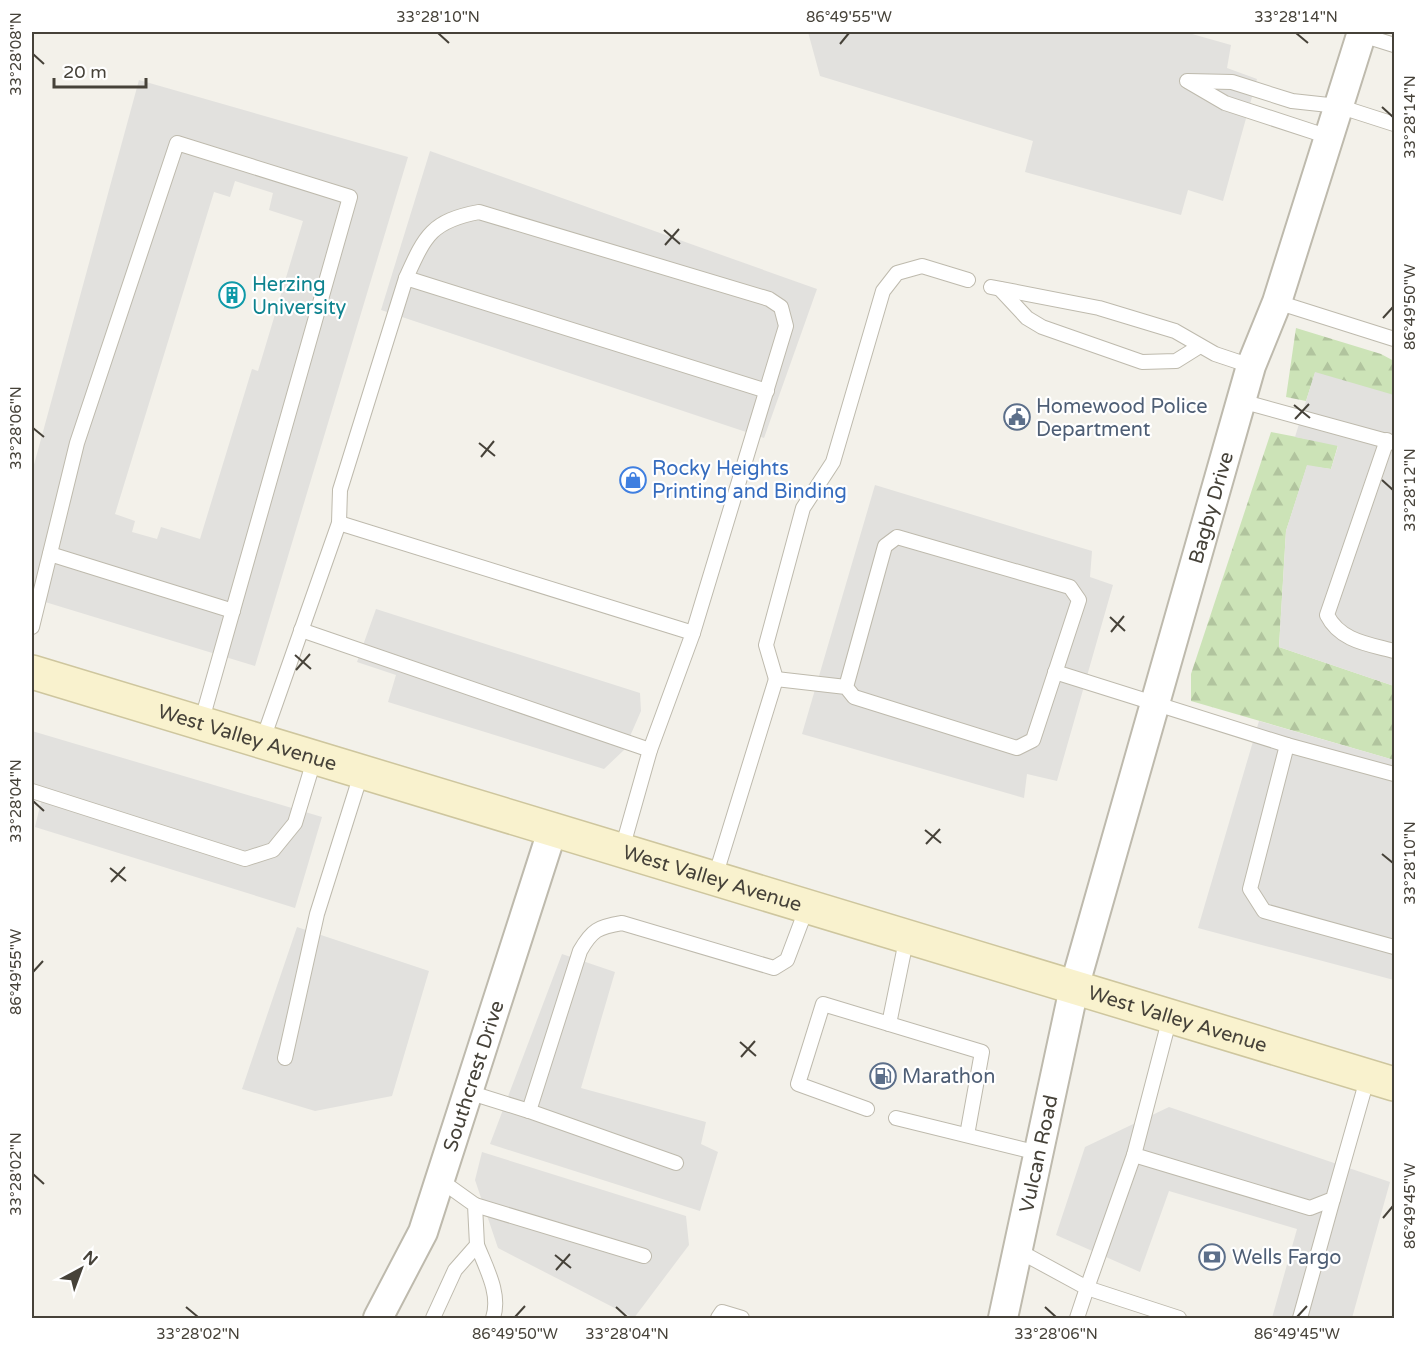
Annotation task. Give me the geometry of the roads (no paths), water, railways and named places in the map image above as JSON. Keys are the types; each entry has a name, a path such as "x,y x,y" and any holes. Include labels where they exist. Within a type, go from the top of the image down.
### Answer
{"street":[{"name":"Bagby Drive","path":"1074,988 1157,703 1251,366 1277,302 1360,33"},
{"name":"West Valley Avenue","path":"32,672 1381,1080"},
{"name":"Southcrest Drive","path":"378,1318 423,1232 553,828"},
{"name":"Vulcan Road","path":"1003,1318 1074,988"}],"lane":[{"path":"1360,33 1395,45"},
{"path":"1329,137 1225,103 1187,81 1232,82 1292,101 1338,106 1395,124"},
{"path":"32,627 77,444 177,144 351,197 201,723"},
{"path":"262,742 339,523 340,490 406,278 422,242 433,230 450,219 479,212 769,300 781,307 786,326 693,633 650,750 622,849"},
{"path":"715,877 776,679 766,645 803,508 833,462 883,291 897,273 922,266 968,280"},
{"path":"406,278 767,391"},
{"path":"1200,346 1176,360 1142,362 1042,327 1027,318 995,288 1099,308 1175,331 1200,346 1251,366"},
{"path":"1277,302 1395,339"},
{"path":"1241,401 1391,442 1327,615 1333,628 1345,637 1395,651"},
{"path":"339,523 693,633"},
{"path":"776,679 846,687 854,697 1017,748 1033,740 1078,600 1070,587 897,537 885,546 846,687"},
{"path":"50,554 233,611"},
{"path":"301,630 650,750"},
{"path":"1055,672 1287,745 1395,774"},
{"path":"1287,745 1250,889 1264,910 1395,946"},
{"path":"32,791 245,859 273,849 295,823 315,757"},
{"path":"285,1058 317,914 362,771"},
{"path":"529,1111 580,951 590,934 603,926 622,923 774,968 787,960 808,906"},
{"path":"889,1024 907,936"},
{"path":"867,1109 798,1084 823,1004 982,1052 967,1135"},
{"path":"1077,1318 1134,1155 1170,1017"},
{"path":"1300,1318 1333,1199 1381,1080"},
{"path":"468,1092 676,1163"},
{"path":"896,1118 1038,1153"},
{"path":"1134,1155 1310,1208 1333,1199"},
{"path":"440,1180 475,1205 644,1256"},
{"path":"475,1205 477,1245 494,1290 496,1309 493,1318"},
{"path":"433,1318 455,1270 477,1245"},
{"path":"1017,1250 1087,1288 1179,1318"},
{"path":"718,1318 722,1312 742,1318"}],"place":[{"name":"Herzing University","path":"232,295"},
{"name":"Homewood Police Department","path":"1017,417"},
{"name":"Rocky Heights Printing and Binding","path":"633,480"},
{"name":"Marathon","path":"883,1076"},
{"name":"Wells Fargo","path":"1212,1257"}]}
